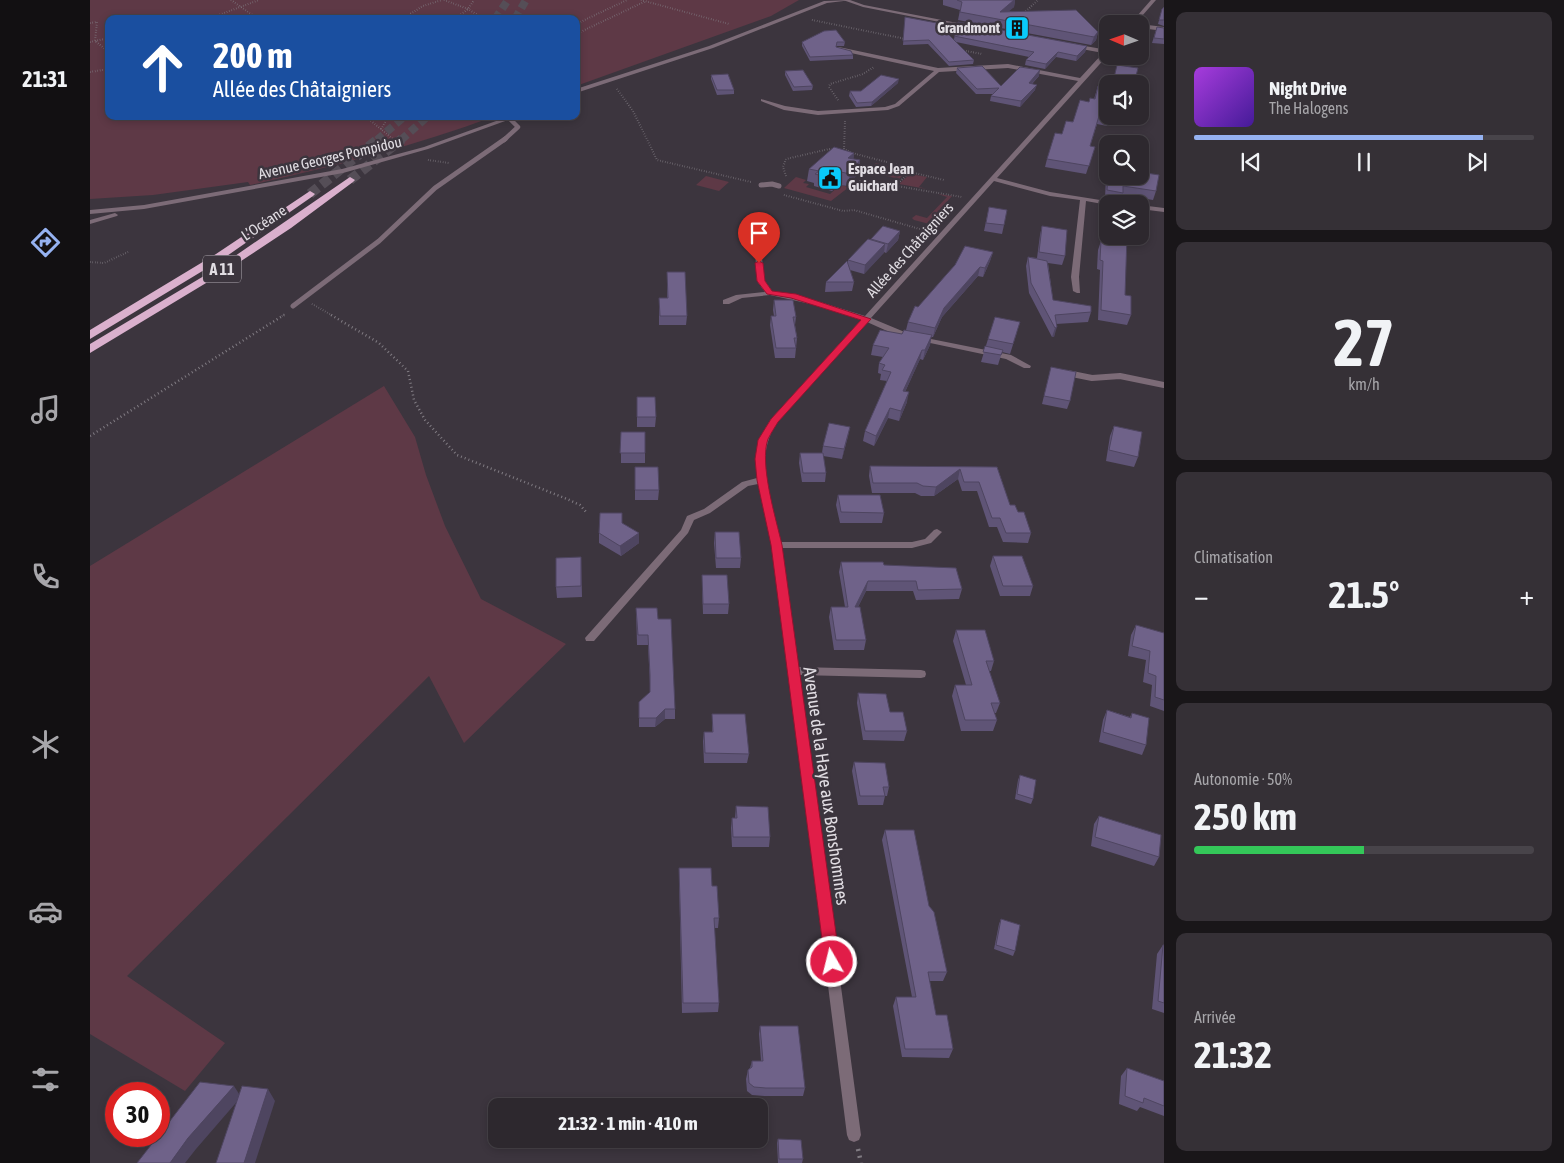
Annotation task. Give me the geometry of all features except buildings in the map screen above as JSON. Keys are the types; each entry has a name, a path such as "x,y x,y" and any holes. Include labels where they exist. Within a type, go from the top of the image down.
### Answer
{"highway":[{"name":"L’Océane","path":"90,349 238,259 308,212 350,180"},
{"name":"L’Océane","path":"90,335 220,256 310,194"}],"street":[{"path":"846,0 978,28"},
{"path":"580,94 794,16 826,1 850,0"},
{"path":"859,0 873,7"},
{"path":"1140,15 1154,0"},
{"path":"1149,27 1164,29"},
{"path":"1064,44 1099,51"},
{"path":"839,49 938,70 1008,66 1080,80"},
{"name":"Allée des Châtaigniers","path":"762,480 760,459 763,440 774,421 1099,60"},
{"path":"580,90 651,67"},
{"path":"763,100 784,108 818,113 886,109 897,105 938,70"},
{"name":"Avenue Georges Pompidou","path":"90,212 144,207 288,182 426,148 510,120"},
{"path":"994,179 1043,192 1099,201"},
{"path":"1077,291 1075,277 1083,199"},
{"name":"Avenue Georges Pompidou","path":"90,222 144,207"},
{"path":"1149,208 1164,210"},
{"path":"756,236 761,281 770,293"},
{"path":"726,302 734,298 770,293 793,296 867,319 893,333 1008,357 1027,366"},
{"path":"590,638 685,531 690,518 707,511 745,484 762,480"},
{"name":"Avenue de la Haye aux Bonshommes","path":"762,480 777,545 854,1135"},
{"path":"777,545 912,545 928,541 936,532"},
{"path":"794,671 921,674"}],"lane":[{"path":"293,306 379,242 435,188 510,136 518,127 516,120"},
{"path":"761,185 772,184 779,186"},
{"path":"1062,372 1092,378 1120,376 1164,385"}],"path":[{"path":"231,0 252,15"},
{"path":"218,15 259,0"},
{"path":"408,15 423,6 443,0 468,9 478,15"},
{"path":"460,15 468,9 474,0"},
{"path":"580,22 627,0"},
{"path":"641,0 729,24"},
{"path":"1018,18 1038,0"},
{"path":"580,32 647,1"},
{"path":"794,16 909,39"},
{"path":"90,23 97,22 95,41"},
{"path":"90,42 105,39"},
{"path":"95,41 105,49"},
{"path":"954,49 982,54"},
{"path":"90,72 105,70"},
{"path":"370,120 403,146"},
{"path":"381,129 387,120"},
{"path":"788,179 783,167 786,159 829,149 844,148 842,154"},
{"path":"440,162 449,164"},
{"path":"891,190 910,172"},
{"path":"857,185 861,180 966,198"},
{"path":"90,262 104,262 128,252"},
{"path":"307,296 310,302 378,342 408,371 414,400 425,420 457,455 532,483 580,505 587,513"},
{"path":"90,436 261,331 283,316 293,306"},
{"path":"860,1154 861,1163"}],"shaded area":[{"path":"90,0 799,0 771,16 580,85 580,15 105,15 105,120 484,120 374,155 250,185 248,182 153,195 90,199"},
{"path":"876,163 907,171 899,179 867,171"},
{"path":"910,174 927,177 919,187 927,189 899,184"},
{"path":"706,176 729,182 719,191 696,185"},
{"path":"796,177 806,180 803,183 809,184 806,187 830,194 840,185 849,187 831,201 784,188"},
{"path":"938,194 952,196 932,219 941,222 937,226 912,218 916,215 927,218 947,197"},
{"path":"384,386 415,437 426,475 445,526 481,599 566,644 464,743 429,676 127,976 225,1043 185,1091 90,1034 90,566"}],"tunnel":[{"path":"498,15 508,0"},
{"path":"517,15 526,0"},
{"path":"377,140 400,120"},
{"path":"401,140 424,120"},
{"path":"310,194 378,139"},
{"path":"350,180 402,139"}],"place":[{"name":"Grandmont","path":"1017,28"},
{"name":"Espace Jean Guichard","path":"830,178"}],"route":[{"path":"759,263 761,281 770,293 793,296 867,319 774,421 763,440 760,459 762,480 777,545 832,962"}]}
